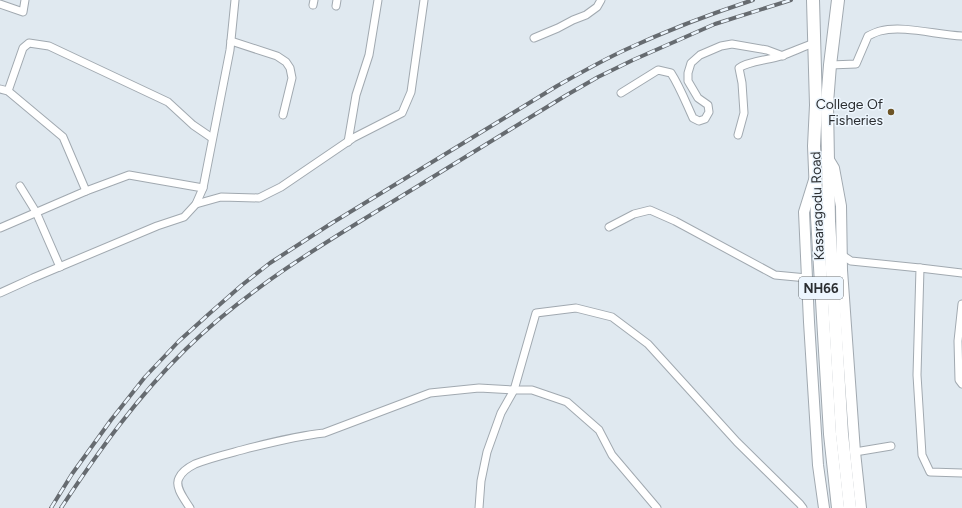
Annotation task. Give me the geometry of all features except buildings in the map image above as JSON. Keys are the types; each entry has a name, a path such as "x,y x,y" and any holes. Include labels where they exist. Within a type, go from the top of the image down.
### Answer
{"highway":[{"name":"Kasaragodu Road","path":"813,1 816,105 814,146 816,218 830,434 838,508"},
{"name":"NH66","path":"830,65 838,1"},
{"name":"Kasaragodu Road","path":"830,65 828,158 832,281 842,434 850,508"}],"street":[{"path":"0,4 23,12 26,0"},
{"path":"0,293 157,226 184,217 196,204 203,188 230,50 235,0"},
{"path":"348,142 356,95 369,55 378,0"},
{"path":"196,204 221,197 259,198 281,187 348,142 402,113 412,92 424,0"},
{"path":"534,38 586,15 597,7 601,0"},
{"path":"830,65 856,64 868,36 880,31 901,29 962,36"},
{"path":"231,40 277,56 286,62 290,68 292,78 283,115"},
{"path":"8,91 23,48 29,42 49,46 168,102 193,125 212,138"},
{"path":"738,135 744,113 742,83 739,68 743,65 783,56 814,43"},
{"path":"621,93 658,70 666,71 671,73 693,118 699,121 705,120 709,112 708,105 698,98 688,81 688,73 691,63 700,55 720,46 732,44 751,46 783,56"},
{"path":"0,89 8,91 63,137 86,191"},
{"path":"828,158 834,168 841,206 842,270 855,452 861,508"},
{"path":"0,228 86,191 129,175 203,188"},
{"path":"815,177 804,212 818,465 824,508"},
{"path":"20,186 36,212 60,267"},
{"path":"609,226 634,214 650,210 675,221 775,274 807,278"},
{"path":"842,255 851,261 962,273"},
{"path":"842,270 851,261"},
{"path":"920,268 917,375 922,455 930,472 962,473"},
{"path":"962,304 958,341 959,380 962,384"},
{"path":"479,508 481,481 487,452 501,413 514,390 536,313 576,308 612,317 648,344 737,442 803,508"},
{"path":"190,508 177,485 178,478 184,471 194,465 263,445 306,435 324,433 430,393 479,388 532,390 567,402 599,430 612,455 657,508"},
{"path":"855,452 891,446"}],"railway":[{"path":"51,508 72,474 111,420 145,377 179,341 242,285 270,263 332,223 583,71 658,35 753,0"},
{"path":"61,508 89,466 119,426 168,367 232,308 282,271 360,221 598,77 715,24 791,0"}],"place":[{"name":"College Of Fisheries","path":"891,112"}]}
